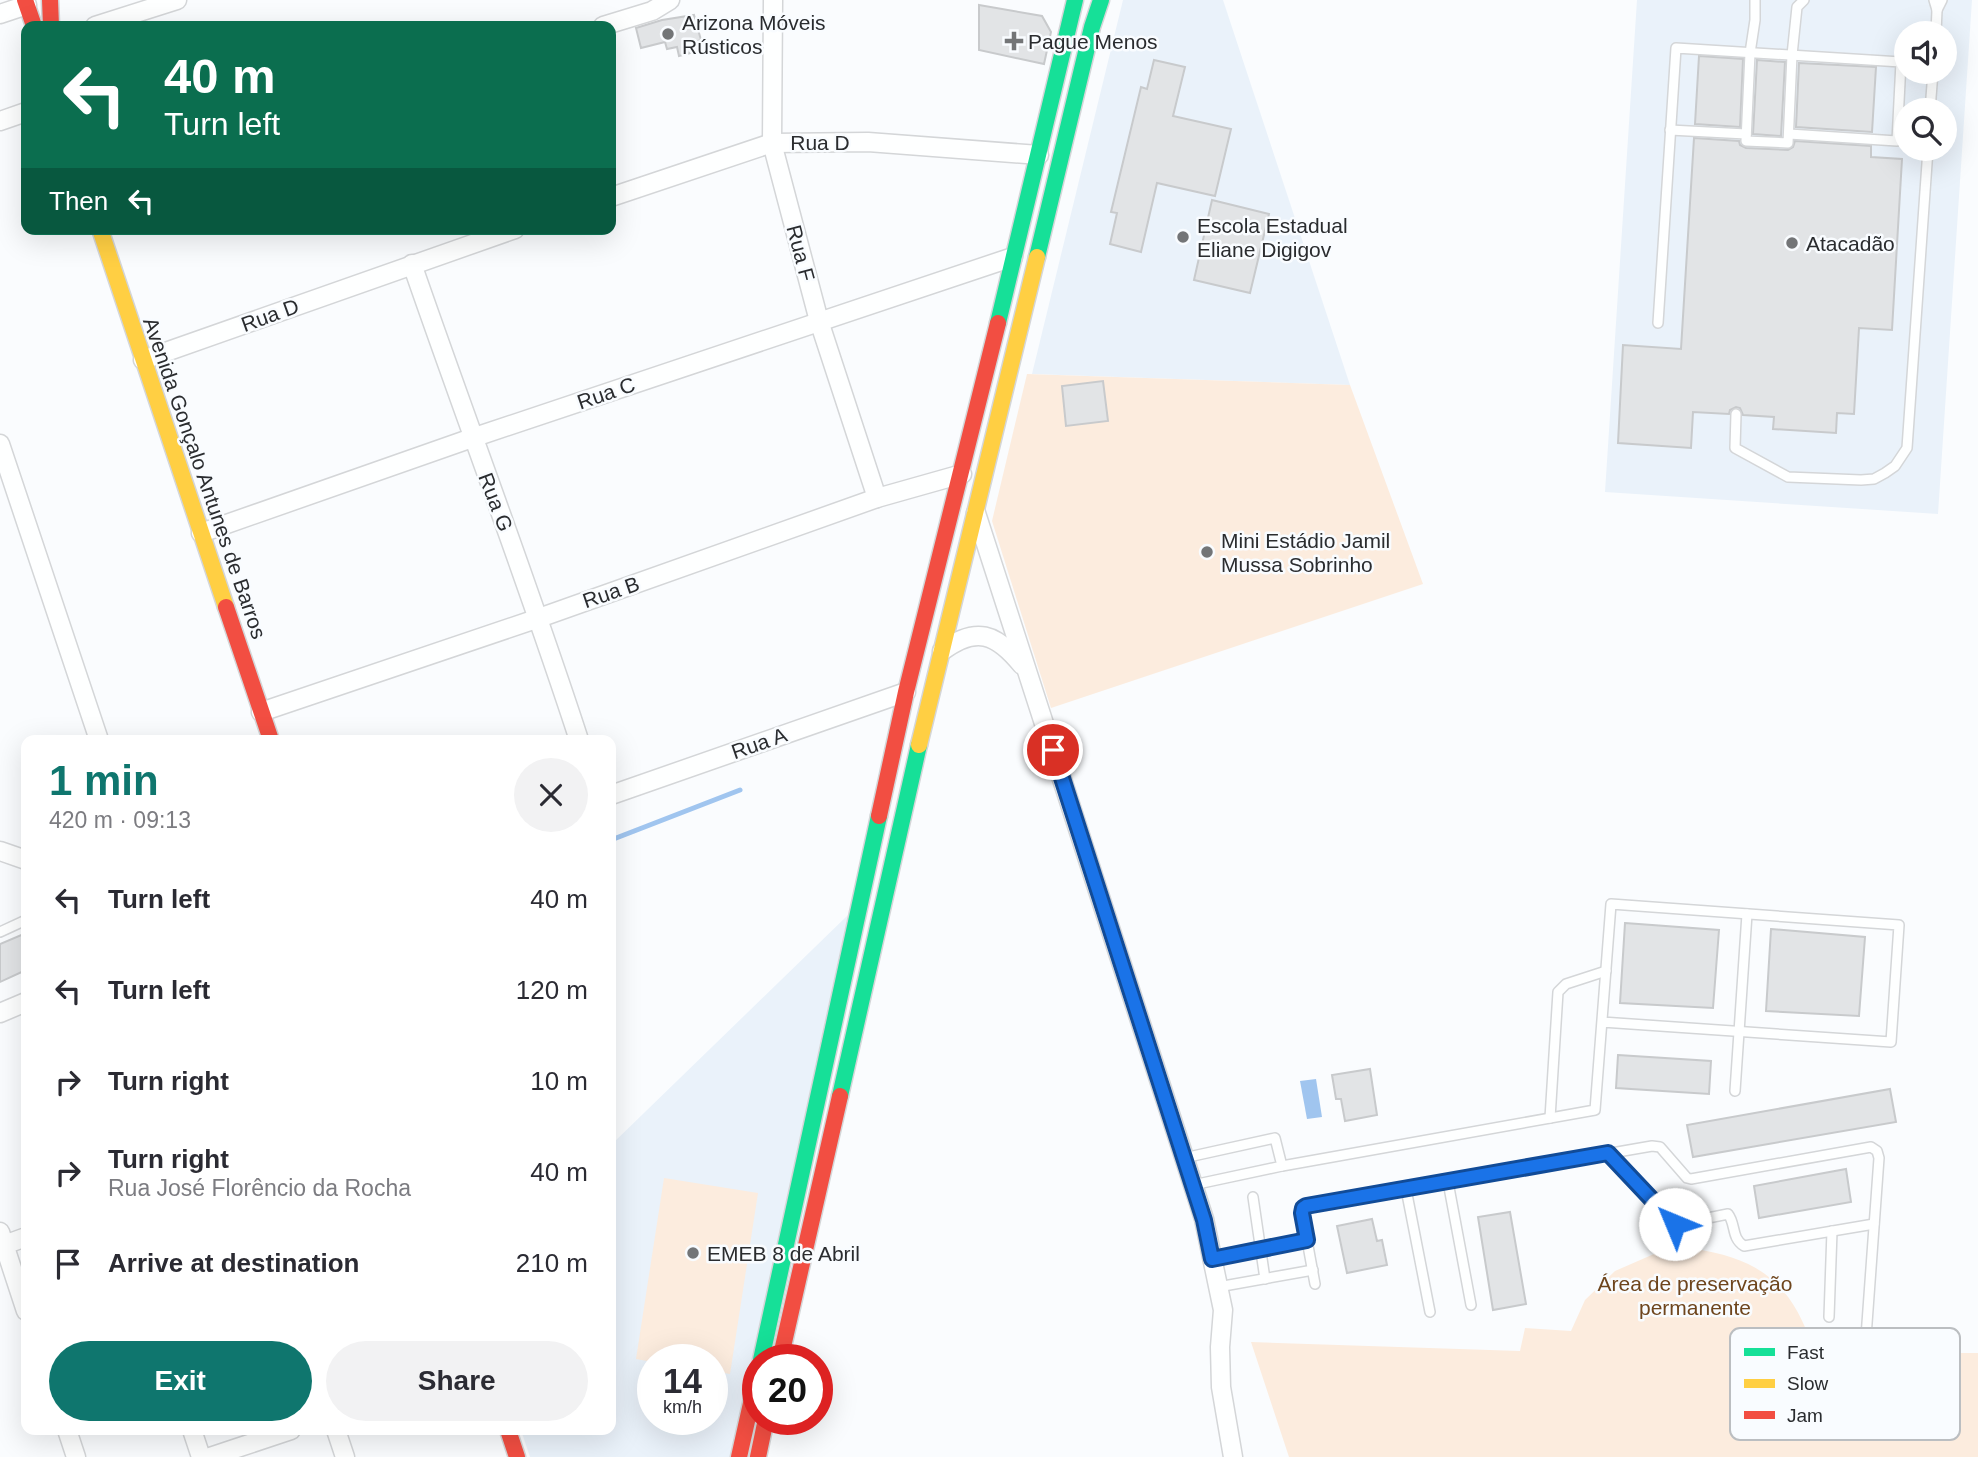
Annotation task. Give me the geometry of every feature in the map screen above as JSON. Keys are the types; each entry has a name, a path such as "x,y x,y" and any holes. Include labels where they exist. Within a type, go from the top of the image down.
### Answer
{"main road":[{"path":"50,0 51,21"},
{"path":"764,1344 906,692 962,474 1075,0"},
{"path":"784,1344 975,510 1101,0"},
{"path":"26,3 32,21"},
{"name":"Avenida Gonçalo Antunes de Barros","path":"102,235 269,735"},
{"path":"510,1435 517,1457"},
{"path":"739,1457 744,1435"},
{"path":"758,1457 763,1435"}],"street":[{"path":"111,21 177,0"},
{"path":"616,22 652,11 670,0"},
{"name":"Rua F","path":"773,0 772,143 819,321 877,498"},
{"path":"0,14 26,3"},
{"path":"0,121 21,114"},
{"name":"Rua D","path":"616,195 772,143 868,142 1039,156"},
{"name":"Rua D","path":"143,360 497,235"},
{"name":"Rua C","path":"201,533 1013,257"},
{"name":"Rua G","path":"412,264 472,439 539,618 577,735"},
{"path":"0,444 97,735"},
{"name":"Rua B","path":"261,712 539,618 877,498 962,474"},
{"path":"975,510 1204,1220 1223,1310 1221,1387 1233,1457"},
{"path":"942,651 967,636 984,636 998,641 1010,651 1028,674"},
{"name":"Rua A","path":"616,793 906,692"},
{"path":"0,851 21,858"},
{"path":"0,1013 21,1004"},
{"path":"21,1237 2,1238 21,1296"},
{"path":"69,1435 76,1457"},
{"path":"194,1435 201,1457"},
{"path":"210,1457 276,1435"},
{"path":"338,1435 345,1457"}],"lane":[{"path":"1755,0 1746,141 1788,143 1797,7 1804,0"},
{"path":"1935,5 1942,0"},
{"path":"1658,323 1675,48 1902,62 1896,141 1789,134"},
{"path":"1670,130 1746,134"},
{"path":"1736,414 1735,448 1788,477 1874,479 1895,466 1907,448 1927,161"},
{"path":"1192,1185 1282,1166 1595,1110 1611,904 1899,926 1891,1042 1602,1022"},
{"path":"1735,1091 1747,914"},
{"path":"0,932 21,922"},
{"path":"1550,1118 1558,992 1566,984 1606,971"},
{"path":"1184,1158 1275,1138 1282,1166"},
{"path":"1315,1284 1302,1213 1304,1207 1658,1146 1686,1178 1691,1179 1871,1147 1877,1151 1879,1158 1867,1328"},
{"path":"1608,1153 1675,1224 1728,1214 1740,1244 1750,1246 1874,1224"},
{"path":"1448,1182 1471,1305"},
{"path":"1406,1189 1430,1312"},
{"path":"1253,1197 1265,1279"},
{"path":"1829,1317 1832,1231"},
{"path":"1212,1259 1307,1240"},
{"path":"1218,1287 1313,1270"}],"shaded area":[{"name":"Escola Estadual Eliane Digigov","path":"1123,0 1223,0 1350,385 1032,374"},
{"path":"1637,0 1972,0 1938,514 1605,492"},
{"name":"EMEB 8 de Abril","path":"848,915 755,1344 742,1344 742,1406 731,1457 530,1457 523,1435 616,1435 616,1140"}],"green space":[{"name":"Mini Estádio Jamil Mussa Sobrinho","path":"1027,374 1350,385 1423,584 1051,708 992,521"},
{"path":"664,1178 758,1193 730,1374 728,1344 638,1344"},
{"name":"Área de preservação permanente","path":"1695,1249 1738,1260 1756,1268 1784,1292 1805,1326 1806,1328 1730,1328 1730,1440 1960,1440 1960,1353 1978,1353 1978,1457 1289,1457 1251,1342 1520,1351 1525,1328 1571,1331 1585,1300 1615,1271 1654,1254"}],"water":[{"path":"1316,1079 1322,1117 1307,1119 1300,1081"}],"building":[{"name":"Pague Menos","path":"979,5 1042,16 1051,32 1044,64 979,50"},
{"name":"Arizona Móveis Rústicos","path":"694,15 701,40 695,42 698,51 679,56 677,47 667,49 665,42 641,48 636,28 662,20"},
{"path":"1699,56 1743,59 1740,127 1695,124"},
{"path":"1154,60 1185,67 1173,116 1231,129 1215,196 1157,183 1141,252 1110,244 1117,213 1111,212 1141,87 1147,89"},
{"path":"1757,60 1785,62 1781,136 1753,134"},
{"path":"1799,63 1876,67 1872,132 1796,127"},
{"name":"Atacadão","path":"1694,138 1739,141 1740,145 1746,148 1788,150 1793,147 1795,141 1871,146 1871,157 1902,161 1892,330 1859,328 1854,414 1837,413 1836,433 1773,429 1774,417 1743,415 1740,408 1736,407 1730,410 1729,414 1693,412 1691,448 1618,443 1623,345 1681,349"},
{"path":"1212,200 1269,214 1250,293 1194,280"},
{"path":"1103,381 1108,421 1066,426 1062,386"},
{"path":"1625,923 1719,930 1713,1008 1620,1003"},
{"path":"1771,929 1865,937 1859,1016 1766,1011"},
{"path":"21,935 21,972 0,982 0,944"},
{"path":"1618,1055 1711,1061 1709,1094 1616,1088"},
{"path":"1370,1069 1377,1115 1345,1121 1341,1099 1336,1099 1332,1075"},
{"path":"1890,1089 1896,1122 1693,1157 1687,1125"},
{"path":"1846,1169 1851,1202 1759,1218 1754,1186"},
{"path":"1510,1212 1526,1304 1493,1310 1478,1217"},
{"path":"1372,1219 1377,1241 1382,1240 1387,1265 1347,1273 1337,1226"}],"waterway":[{"path":"616,838 740,790"}],"traffic: fast":[{"path":"998,323 1075,0"},
{"path":"1037,257 1092,27 1101,0"},
{"path":"840,1096 919,745"},
{"path":"764,1344 879,816"}],"traffic: slow":[{"path":"102,235 226,607"},
{"path":"919,745 1037,257"}],"traffic: jam":[{"path":"25,0 32,21"},
{"path":"50,0 51,21"},
{"path":"879,816 906,692 998,323"},
{"path":"226,607 269,735"},
{"path":"784,1344 840,1096"},
{"path":"510,1435 517,1457"},
{"path":"739,1457 744,1435"},
{"path":"758,1457 763,1435"}],"place":[{"name":"Arizona Móveis Rústicos","path":"668,34"},
{"name":"Pague Menos","path":"1014,41"},
{"name":"Escola Estadual Eliane Digigov","path":"1183,237"},
{"name":"Atacadão","path":"1792,243"},
{"name":"Mini Estádio Jamil Mussa Sobrinho","path":"1207,552"},
{"name":"EMEB 8 de Abril","path":"693,1253"}],"route":[{"path":"1053,750 1204,1220 1212,1259 1307,1240 1302,1213 1306,1206 1608,1153 1675,1224"}]}
